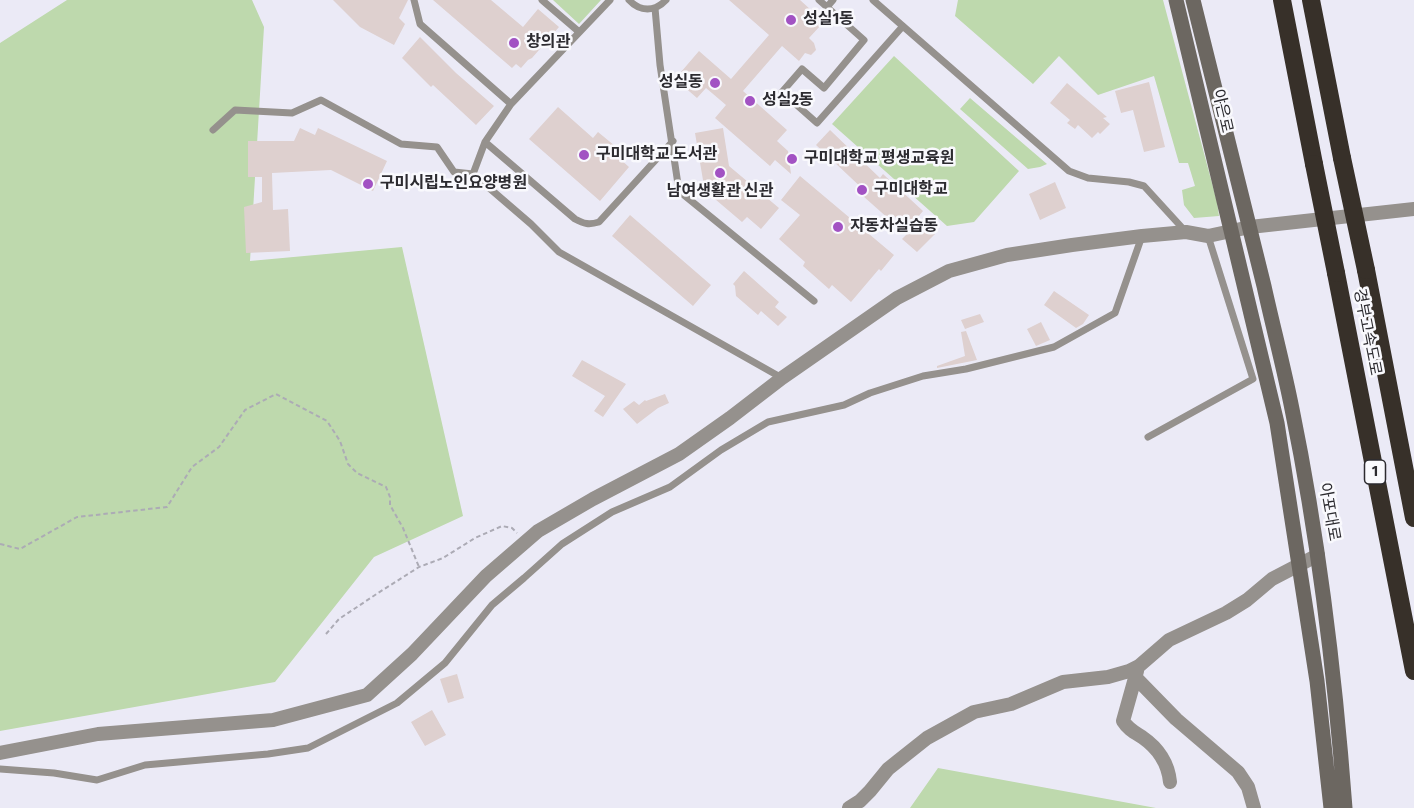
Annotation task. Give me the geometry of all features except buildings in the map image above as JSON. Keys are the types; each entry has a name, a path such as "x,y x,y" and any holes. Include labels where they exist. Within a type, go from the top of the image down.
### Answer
{"highway":[{"name":"경부고속도로","path":"1282,0 1414,671"},
{"name":"경부고속도로","path":"1311,0 1414,518"}],"main road":[{"name":"야은로","path":"1176,0 1232,230"},
{"name":"야은로","path":"1193,0 1250,227"},
{"name":"아포대로","path":"1250,227 1292,409 1318,555 1329,629 1345,808"},
{"path":"1232,230 1277,423 1317,681 1331,808"}],"street":[{"path":"0,753 98,734 273,720 367,695 412,654 486,576 538,531 593,499 680,454 782,378 897,298 949,272 1007,255 1142,236 1186,232 1208,236 1250,227 1414,209"},
{"path":"1170,782 1169,769 1156,748 1127,728 1123,721 1137,672 1169,640 1226,613 1247,600 1272,579 1318,555"},
{"path":"849,808 860,801 898,760 927,738 974,712 1011,704 1063,682 1137,672"},
{"path":"1137,672 1176,719 1238,772 1248,787 1254,808"}],"lane":[{"path":"414,0 420,24 511,104"},
{"path":"542,0 578,32"},
{"path":"473,174 485,142 511,104 610,0"},
{"path":"629,0 640,8 648,10 666,0"},
{"path":"819,0 864,40 824,88 802,69 782,92 817,123 903,26"},
{"path":"827,7 833,0"},
{"path":"873,0 1069,171 1088,178 1129,182 1144,186 1186,232"},
{"path":"655,8 660,65 679,190 814,301"},
{"path":"213,130 235,110 292,113 321,100 401,144 437,147 454,172 473,174 531,224 559,252 782,378"},
{"path":"485,142 575,219 584,224 591,224 599,222 672,141"},
{"path":"0,769 54,773 97,780 145,765 268,754 308,748 397,703 445,663 492,605 562,544 612,512 670,487 721,450 768,422 844,405 870,393 923,376 966,369 1054,347 1115,313 1142,236"},
{"path":"1148,437 1253,379 1208,236"}],"path":[{"path":"0,544 20,549 76,517 167,507 192,467 219,447 245,410 276,394 327,421 340,441 348,464 357,473 386,487 390,505 403,528 419,567"},
{"path":"326,634 339,619 378,592 419,567 442,558 475,538 501,526 512,528 525,542"}],"green space":[{"path":"67,0 252,0 264,27 250,261 402,247 463,516 374,557 275,682 0,731 0,43"},
{"path":"553,0 601,0 579,24"},
{"path":"958,0 1163,0 1219,216 1194,218 1184,205 1182,190 1195,186 1188,163 1179,163 1154,76 1098,95 1059,56 1033,84 955,16"},
{"path":"894,56 1019,171 974,222 947,226 832,124"},
{"path":"970,98 1047,164 1028,169 960,109"},
{"path":"938,768 1156,808 910,808"}],"place":[{"name":"성실1동","path":"791,20"},
{"name":"창의관","path":"514,43"},
{"name":"성실동","path":"715,83"},
{"name":"성실2동","path":"750,101"},
{"name":"구미대학교 도서관","path":"584,155"},
{"name":"구미대학교 평생교육원","path":"792,159"},
{"name":"남여생활관 신관","path":"720,173"},
{"name":"구미시립노인요양병원","path":"368,184"},
{"name":"구미대학교","path":"862,190"},
{"name":"자동차실습동","path":"838,227"}]}
